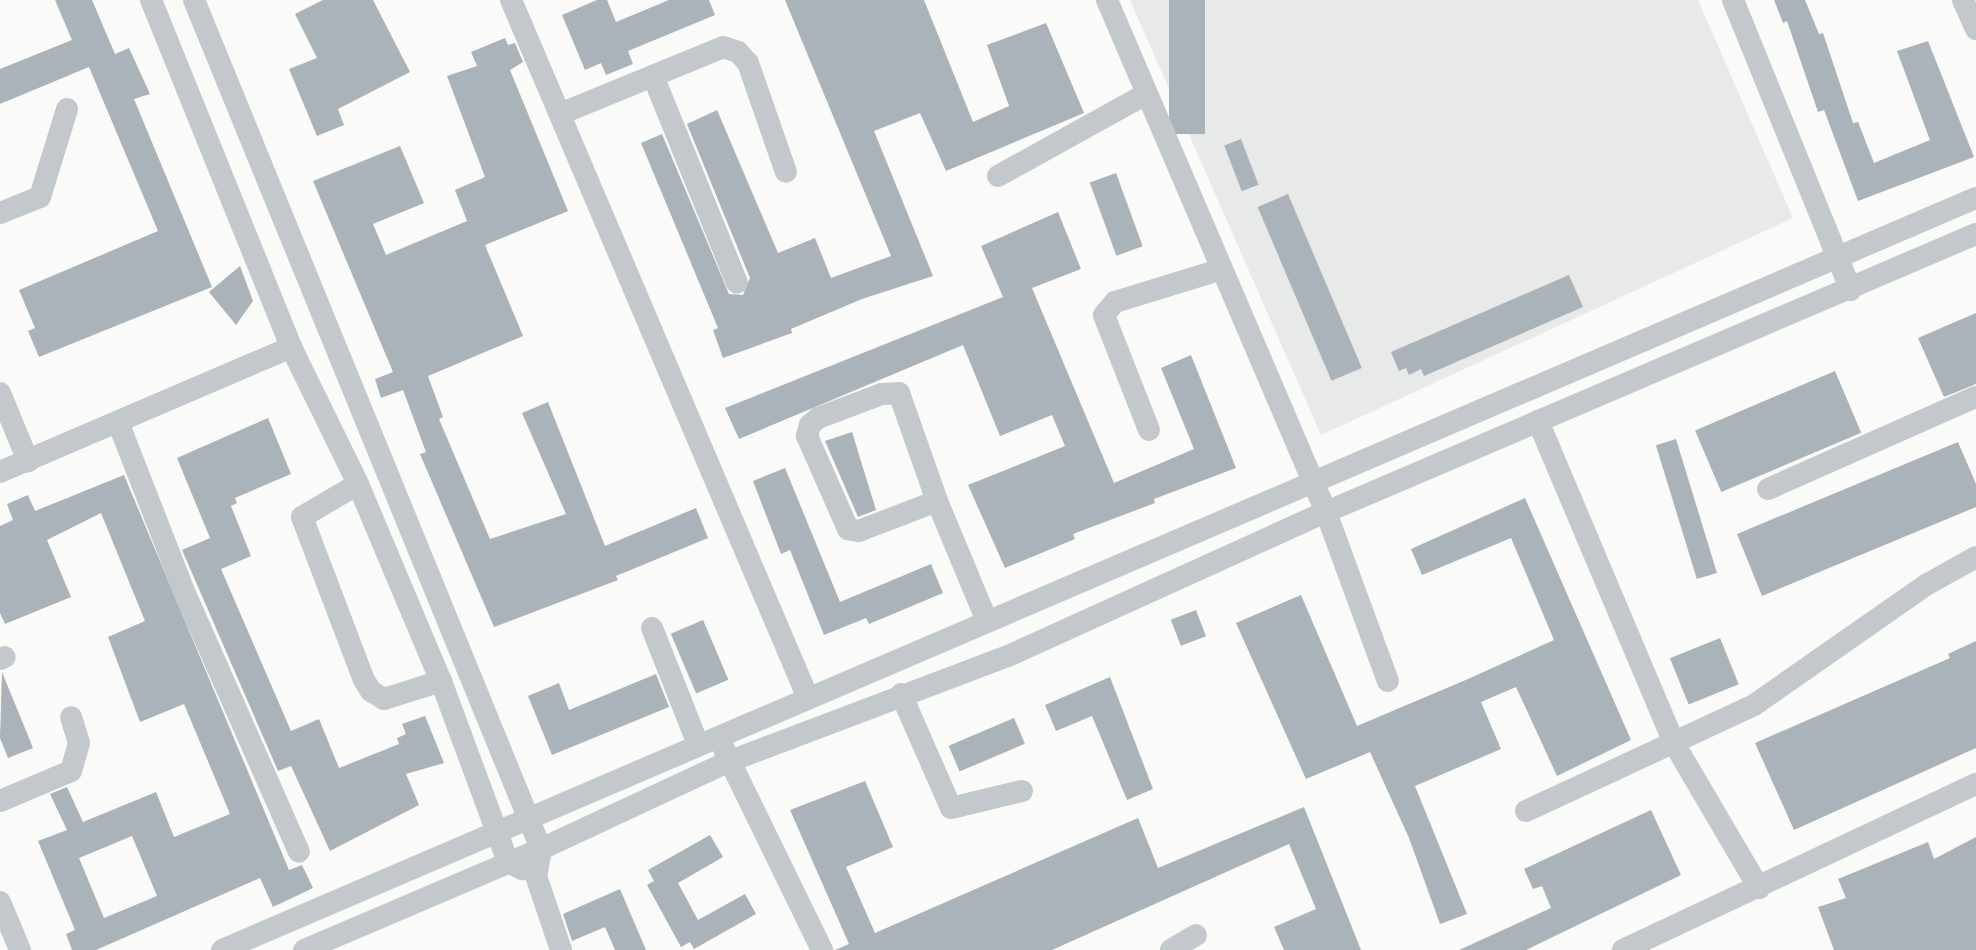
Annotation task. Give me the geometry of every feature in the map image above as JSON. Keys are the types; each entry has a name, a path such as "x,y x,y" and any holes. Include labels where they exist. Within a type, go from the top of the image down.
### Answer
{"street":[{"path":"194,0 472,672 527,819 541,849 536,876 561,950"},
{"path":"511,0 808,698"},
{"path":"1107,0 1219,270 1326,512 1388,681"},
{"path":"1733,0 1835,257 1851,290"},
{"path":"1963,0 1976,29"},
{"path":"157,2 291,347 358,484 441,681 508,862 536,876"},
{"path":"560,114 723,47 738,52 748,63 786,172"},
{"path":"653,76 736,283"},
{"path":"998,176 1146,94"},
{"path":"0,213 40,197 67,109"},
{"path":"222,950 708,739 1976,198"},
{"path":"304,950 541,849 730,760 901,694 1008,656 1326,512 1851,290 1976,234"},
{"path":"1149,430 1104,315 1115,302 1219,270"},
{"path":"0,472 291,347"},
{"path":"0,393 28,461"},
{"path":"937,501 859,531 848,529 807,436 810,425 818,418 882,394 899,393 937,501 987,621"},
{"path":"1768,489 1976,397"},
{"path":"1538,421 1675,745 1759,888"},
{"path":"118,422 183,589 299,852"},
{"path":"358,484 302,517 364,680 370,692 384,699 441,681"},
{"path":"1526,811 1675,745 1754,705 1926,585 1976,557"},
{"path":"652,628 708,739 730,760 822,950"},
{"path":"901,694 951,808 1022,791"},
{"path":"0,801 71,771 79,743 71,717"},
{"path":"1623,950 1976,784"},
{"path":"0,902 20,950"},
{"path":"1171,950 1196,935"}],"shaded area":[{"path":"1130,0 1698,0 1793,218 1321,435"}],"building":[{"path":"55,0 92,0 115,54 129,48 150,94 134,99 212,287 39,357 28,331 35,328 19,290 158,231 89,67 0,104 0,69 72,40"},
{"path":"323,0 373,0 410,72 338,109 344,125 317,136 289,69 317,58 295,14"},
{"path":"597,0 607,0 616,22 669,0 709,0 715,15 628,51 633,64 606,75 601,63 585,70 562,15"},
{"path":"785,0 924,0 973,122 1009,106 987,45 1046,23 1084,113 946,171 920,113 874,131 933,276 862,299 791,329 792,333 723,358 713,330 718,328 641,143 662,134 729,294 743,295 750,278 687,124 717,110 778,253 815,238 831,278 891,256"},
{"path":"1169,0 1205,0 1205,134 1169,134"},
{"path":"1774,0 1805,0 1819,34 1823,33 1853,123 1858,122 1874,163 1930,140 1897,51 1928,41 1974,157 1858,201 1824,110 1818,112 1787,21 1783,23"},
{"path":"505,38 508,45 515,43 523,62 510,70 568,211 485,245 523,336 428,376 443,417 439,419 490,539 566,514 522,413 548,402 605,546 696,508 708,538 616,576 618,580 494,627 420,454 426,452 403,390 381,398 375,379 393,372 313,181 400,146 424,203 373,224 386,255 467,221 455,190 485,177 447,76 477,66 471,52"},
{"path":"1241,139 1259,185 1242,191 1224,145"},
{"path":"1116,173 1143,246 1116,256 1090,183"},
{"path":"1288,194 1362,368 1331,381 1258,207"},
{"path":"1058,212 1081,269 1032,288 1114,483 1194,449 1161,368 1191,355 1236,468 1154,499 1155,503 1073,534 1075,539 1005,568 968,485 1065,446 1052,415 1000,436 963,345 739,439 725,408 1003,297 981,246"},
{"path":"240,266 253,301 236,325 209,292"},
{"path":"1569,275 1583,307 1424,376 1421,369 1409,375 1406,368 1399,371 1391,352"},
{"path":"1976,313 1976,384 1944,397 1918,338"},
{"path":"1835,371 1861,433 1721,492 1695,430"},
{"path":"268,418 291,474 235,498 237,503 231,506 251,556 221,569 291,731 319,719 339,768 399,744 397,738 406,734 402,724 425,716 444,763 406,774 419,805 330,851 291,766 278,771 182,550 210,538 177,458"},
{"path":"852,432 876,510 858,517 825,441"},
{"path":"1676,439 1717,573 1697,579 1656,445"},
{"path":"1958,442 1976,484 1976,507 1762,596 1737,534"},
{"path":"785,468 840,602 931,564 943,593 869,624 866,618 824,635 790,550 781,554 753,481"},
{"path":"124,475 289,870 302,865 313,888 273,907 260,878 96,950 72,950 66,934 75,930 38,841 67,830 50,794 67,787 83,822 156,792 174,837 230,814 184,704 140,722 108,637 145,621 101,513 47,540 71,597 5,624 0,613 0,526 13,520 7,504 28,495 35,511","holes":["132,836 157,896 104,918 79,858"]},
{"path":"1525,498 1631,740 1557,776 1516,687 1481,702 1501,749 1415,786 1467,914 1440,924 1409,838 1370,752 1306,779 1236,623 1301,595 1357,726 1468,679 1554,640 1511,538 1422,575 1411,549"},
{"path":"1196,610 1206,636 1181,646 1171,620"},
{"path":"703,620 728,680 696,694 671,634"},
{"path":"1720,638 1739,684 1689,705 1670,658"},
{"path":"1976,641 1976,748 1794,830 1755,743 1950,658 1948,654"},
{"path":"2,672 33,748 8,758 0,738"},
{"path":"656,674 669,707 552,755 528,696 559,683 569,710"},
{"path":"1110,677 1153,789 1127,800 1092,716 1056,731 1045,705"},
{"path":"1014,718 1025,744 960,772 949,746"},
{"path":"865,781 893,847 846,867 875,933 1138,818 1158,868 1304,807 1361,950 1284,950 1274,927 1316,909 1289,844 1052,950 835,950 849,944 790,810"},
{"path":"1651,810 1681,875 1526,950 1459,950 1551,908 1542,886 1533,889 1524,869"},
{"path":"710,835 723,857 678,883 698,920 745,894 756,914 694,949 690,942 681,947 647,885 654,881 648,870"},
{"path":"1976,837 1976,950 1834,950 1818,907 1846,898 1838,879 1928,842 1934,859"},
{"path":"620,889 646,950 615,950 605,927 572,941 563,914"}]}
